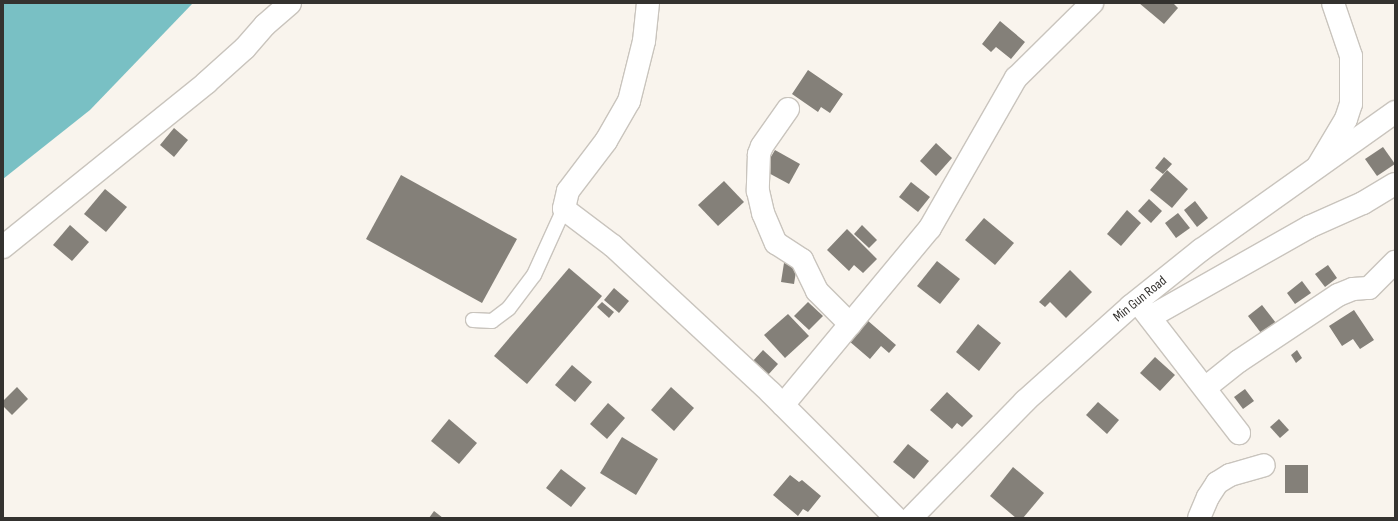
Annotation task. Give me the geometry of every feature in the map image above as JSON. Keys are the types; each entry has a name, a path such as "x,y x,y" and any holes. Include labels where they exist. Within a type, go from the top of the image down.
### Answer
{"street":[{"path":"3,247 206,83 245,48 265,25 290,3"},
{"path":"648,3 644,41 629,101 606,141 568,191 564,209 613,246 783,405 896,518"},
{"path":"783,405 939,216 1016,78 1092,3"},
{"path":"1318,166 1351,104 1351,56 1333,3"},
{"path":"788,109 762,146 759,154 758,191 763,213 776,242 802,260 817,291 850,324"},
{"name":"Min Gun Road","path":"911,518 1026,401 1080,350 1143,309 1201,250 1395,112"},
{"path":"1239,433 1143,309 1309,227 1363,203 1395,184"},
{"path":"1204,388 1239,361 1338,295 1352,289 1369,288 1395,262"},
{"path":"1199,518 1208,496 1217,483 1230,475 1264,465"}],"lane":[{"path":"473,320 492,321 500,318 514,303 534,275 564,209"}],"water":[{"path":"3,3 193,3 90,110 3,179"}],"building":[{"path":"1139,3 1173,3 1178,8 1164,24"},
{"path":"1000,21 1025,42 1011,59 996,47 991,52 982,44"},
{"path":"808,70 843,94 830,113 821,107 818,112 792,94"},
{"path":"174,128 188,140 174,157 160,145"},
{"path":"936,143 952,158 936,176 920,161"},
{"path":"1383,147 1395,164 1377,176 1365,159"},
{"path":"775,150 800,164 789,184 763,170"},
{"path":"1164,157 1172,164 1163,174 1155,168"},
{"path":"1167,170 1188,189 1172,208 1150,190"},
{"path":"401,175 517,239 482,303 366,239"},
{"path":"724,181 744,202 718,226 698,205"},
{"path":"911,182 930,197 918,212 899,197"},
{"path":"105,189 127,207 106,232 84,214"},
{"path":"1149,199 1162,211 1151,223 1138,211"},
{"path":"1195,201 1208,218 1197,227 1184,210"},
{"path":"1127,210 1141,223 1121,246 1107,234"},
{"path":"1178,213 1190,228 1176,238 1165,223"},
{"path":"984,218 1014,243 995,265 965,240"},
{"path":"70,225 89,242 72,261 53,245"},
{"path":"862,225 877,240 869,248 854,234"},
{"path":"847,229 877,259 863,273 854,265 849,271 827,250"},
{"path":"937,261 960,279 940,304 917,286"},
{"path":"784,263 797,265 794,284 781,282"},
{"path":"1328,265 1337,278 1325,287 1315,274"},
{"path":"569,268 602,296 527,384 494,356"},
{"path":"1070,270 1092,292 1066,318 1050,302 1045,307 1039,302"},
{"path":"1302,281 1311,293 1295,304 1287,293"},
{"path":"614,288 629,301 619,313 604,300"},
{"path":"602,302 614,312 609,318 597,307"},
{"path":"808,302 823,316 809,330 794,316"},
{"path":"1262,305 1276,323 1261,333 1248,316"},
{"path":"1354,310 1374,340 1360,349 1353,339 1342,346 1329,326"},
{"path":"788,314 809,336 785,358 764,335"},
{"path":"867,320 896,345 889,353 881,346 870,359 849,341"},
{"path":"978,324 1001,343 979,371 956,352"},
{"path":"763,350 778,364 767,376 752,362"},
{"path":"1297,350 1302,358 1296,363 1291,355"},
{"path":"1155,357 1175,375 1160,391 1140,373"},
{"path":"572,365 592,382 575,402 555,385"},
{"path":"17,387 28,399 12,415 3,406 3,401"},
{"path":"671,387 694,408 674,431 651,410"},
{"path":"1245,389 1254,401 1243,409 1234,397"},
{"path":"947,392 973,416 962,427 957,423 952,429 930,410"},
{"path":"1098,402 1119,420 1107,434 1086,415"},
{"path":"608,403 625,418 607,439 590,424"},
{"path":"449,419 477,443 459,464 431,441"},
{"path":"1279,419 1289,430 1280,438 1270,427"},
{"path":"622,437 658,459 636,495 600,473"},
{"path":"908,444 929,461 914,479 893,462"},
{"path":"1285,465 1308,465 1308,493 1285,493"},
{"path":"1013,467 1044,493 1023,518 1016,518 990,496"},
{"path":"561,469 586,488 571,507 546,488"},
{"path":"790,475 799,482 802,480 821,496 808,512 803,509 798,516 773,495"},
{"path":"434,511 443,518 429,518"}]}
